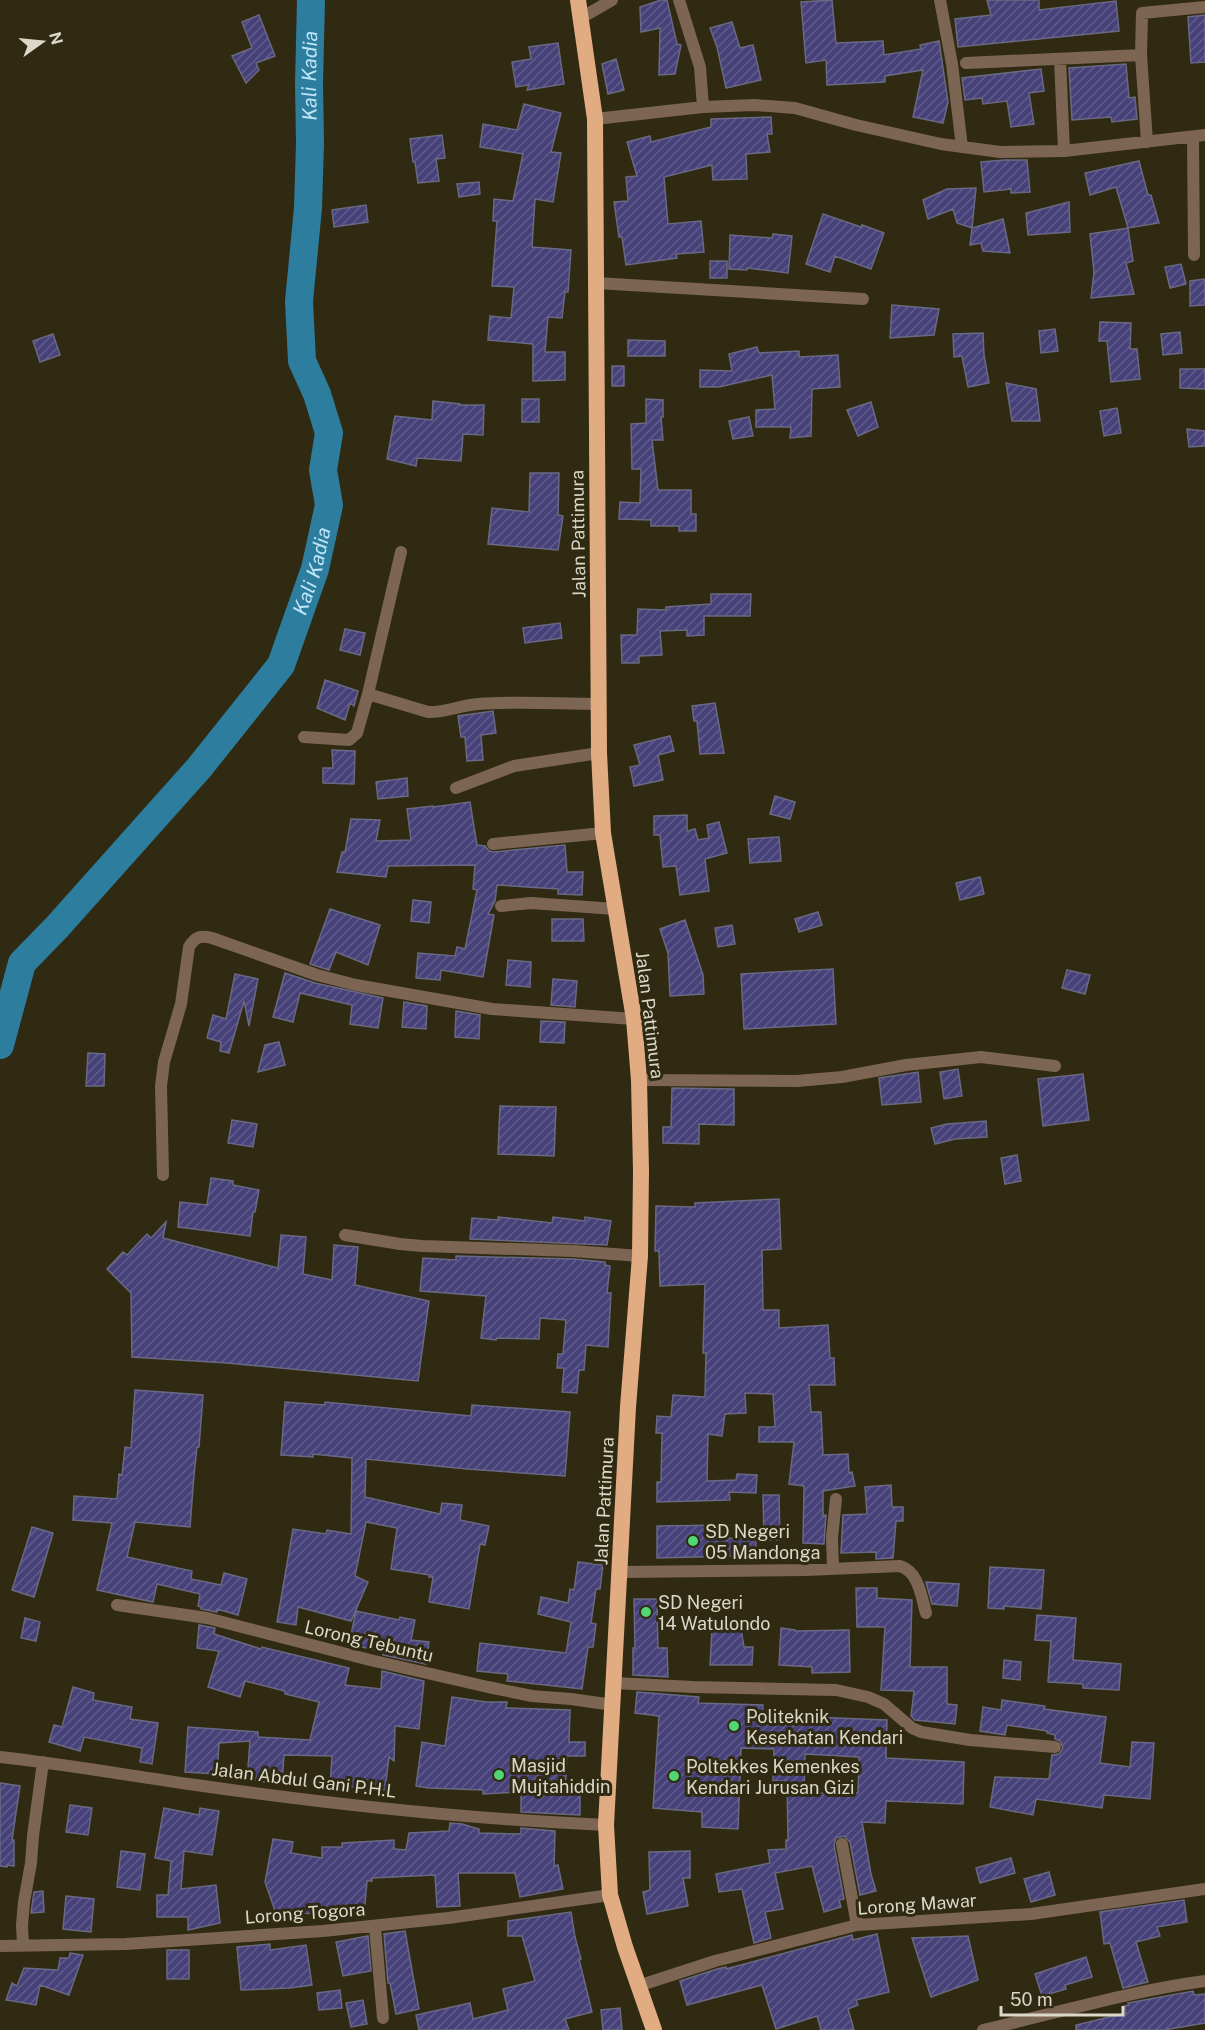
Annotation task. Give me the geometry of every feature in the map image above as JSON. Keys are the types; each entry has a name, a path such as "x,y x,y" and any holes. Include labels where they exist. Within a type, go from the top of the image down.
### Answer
{"highway":[{"name":"Jalan Pattimura","path":"578,0 595,119 599,753 603,833 634,1019 639,1080 640,1256 628,1407 606,1824 610,1895 654,2030"}],"street":[{"path":"581,18 612,0"},
{"path":"679,0 700,66 703,107"},
{"path":"940,0 952,64 962,147"},
{"path":"1147,141 1141,54 1142,13 1205,7"},
{"path":"966,63 1141,54"},
{"path":"1060,59 1064,151"},
{"path":"595,119 703,107 754,105 795,108 856,125 940,144 1000,152 1064,151 1199,136 1194,255"},
{"path":"596,283 862,300"},
{"path":"304,737 349,740 357,733 401,552"},
{"path":"368,694 437,713 475,704 600,704"},
{"path":"456,788 514,766 599,753"},
{"path":"493,844 603,833"},
{"path":"501,906 531,903 615,909"},
{"path":"163,1174 161,1086 164,1062 182,1004 189,947 193,940 200,936 212,938 317,975 356,985 492,1009 634,1019"},
{"path":"639,1080 797,1081 842,1077 906,1065 981,1057 1054,1066"},
{"path":"345,1234 400,1244 640,1256"},
{"path":"833,1568 832,1538 836,1499"},
{"path":"620,1572 900,1566 906,1568 916,1579 926,1612"},
{"name":"Lorong Tebuntu","path":"117,1605 207,1618 348,1655 532,1696 571,1699 613,1706"},
{"path":"614,1683 836,1690 868,1697 884,1704 912,1728 921,1732 970,1740 1055,1747"},
{"name":"Jalan Abdul Gani P.H.L","path":"0,1757 190,1784 439,1814 501,1817 538,1822 606,1824"},
{"path":"23,1945 22,1925 32,1863 33,1836 43,1762"},
{"path":"842,1844 857,1925"},
{"name":"Lorong Mawar","path":"638,1986 726,1958 857,1925 1030,1914 1205,1889"},
{"name":"Lorong Togora","path":"0,1946 126,1944 375,1927 610,1895"},
{"path":"375,1927 383,2018"},
{"path":"983,2030 1119,1997 1205,1981"}],"building":[{"path":"667,0 677,44 681,45 675,74 659,75 660,28 641,32 640,7"},
{"path":"832,0 836,43 883,41 884,55 921,49 920,45 939,41 948,102 943,123 913,117 923,70 885,76 885,82 827,85 826,60 806,63 801,2"},
{"path":"987,0 1039,0 1039,10 1116,1 1119,31 958,47 955,19 991,15"},
{"path":"259,15 275,56 256,63 259,70 246,83 232,56 252,48 242,22"},
{"path":"1205,15 1205,62 1191,63 1188,17"},
{"path":"732,22 740,48 753,45 761,80 726,88 717,47 710,28"},
{"path":"558,43 564,84 527,90 529,85 516,87 512,62 531,59 529,47"},
{"path":"616,59 624,90 608,94 602,64"},
{"path":"1126,64 1129,98 1135,97 1137,119 1112,122 1111,117 1072,120 1069,68"},
{"path":"1041,69 1044,91 1029,93 1034,124 1011,127 1007,101 983,104 982,98 965,100 962,78"},
{"path":"524,104 561,113 551,152 561,153 553,202 535,199 532,247 571,250 568,292 565,292 562,318 548,317 545,352 565,352 565,380 533,381 533,344 488,340 490,316 511,318 514,287 492,286 497,221 493,221 494,199 513,201 523,154 480,147 483,124 517,130"},
{"path":"771,117 772,134 767,134 770,152 746,154 747,179 713,180 712,165 664,177 668,224 701,221 704,252 676,254 677,258 626,265 614,202 628,201 626,177 637,176 627,142 650,136 651,142 711,127 711,119"},
{"path":"442,135 445,158 436,159 439,181 418,183 410,139"},
{"path":"1027,160 1030,192 1011,193 1011,189 984,192 981,162"},
{"path":"1139,161 1148,195 1151,195 1159,223 1128,228 1116,187 1090,195 1085,173"},
{"path":"479,182 480,194 459,197 457,184"},
{"path":"976,188 972,228 957,223 953,209 928,219 923,200 947,189"},
{"path":"1069,202 1070,232 1028,235 1026,213"},
{"path":"366,205 368,222 334,227 332,210"},
{"path":"823,214 884,233 871,269 835,256 830,272 806,264"},
{"path":"1003,219 1010,253 983,251 981,243 970,245 972,228"},
{"path":"1128,228 1133,261 1126,263 1134,294 1091,298 1094,272 1090,234"},
{"path":"773,234 792,236 788,273 747,268 747,270 729,269 730,235 772,238"},
{"path":"710,261 727,261 727,278 710,278"},
{"path":"1181,264 1186,284 1170,288 1165,267"},
{"path":"1205,279 1205,305 1190,306 1190,281"},
{"path":"892,305 939,309 934,335 890,338"},
{"path":"1100,322 1131,323 1130,349 1137,349 1140,379 1111,382 1107,341 1099,341"},
{"path":"1055,329 1058,351 1041,353 1039,331"},
{"path":"1180,332 1182,353 1163,355 1161,334"},
{"path":"983,333 989,383 968,387 962,356 954,357 953,334"},
{"path":"53,334 60,355 40,362 33,341"},
{"path":"628,340 665,341 665,356 628,356"},
{"path":"757,347 759,353 799,351 799,357 838,355 840,387 812,389 811,436 790,438 791,427 756,427 756,410 775,409 772,375 719,387 700,387 700,370 732,371 729,354"},
{"path":"612,366 624,366 624,386 612,386"},
{"path":"1180,369 1205,369 1205,389 1180,388"},
{"path":"1006,383 1036,389 1040,421 1012,421"},
{"path":"522,399 539,399 539,422 522,422"},
{"path":"646,399 663,400 663,417 661,417 663,440 652,440 658,490 691,490 691,514 696,514 696,531 679,531 679,526 651,526 651,520 619,519 620,502 640,503 641,469 632,469 631,424 646,423"},
{"path":"433,401 460,405 484,405 483,435 463,434 461,461 417,458 416,466 387,459 395,416 432,420"},
{"path":"871,402 878,427 858,436 847,410"},
{"path":"1117,408 1121,433 1104,436 1100,411"},
{"path":"749,417 753,436 733,439 729,421"},
{"path":"1187,429 1205,431 1205,446 1189,447"},
{"path":"530,473 559,473 558,515 563,516 558,550 488,544 492,508 529,512"},
{"path":"711,594 751,594 750,616 704,616 704,635 687,636 687,630 660,631 662,655 639,656 639,663 622,663 621,635 637,635 638,609 666,610 666,607 711,604"},
{"path":"560,623 562,638 525,643 523,628"},
{"path":"345,629 365,633 360,655 340,650"},
{"path":"325,680 358,691 354,706 350,703 345,720 317,708"},
{"path":"715,703 724,753 700,754 697,721 694,721 692,706"},
{"path":"493,711 496,733 481,735 483,760 467,761 465,737 461,737 458,716"},
{"path":"670,736 674,751 658,755 663,780 634,786 630,767 640,765 634,745"},
{"path":"332,750 355,751 354,784 323,783 323,768 333,768"},
{"path":"407,778 408,796 378,799 376,782"},
{"path":"775,796 795,802 790,819 770,814"},
{"path":"470,802 477,845 485,846 489,851 494,852 565,845 567,872 583,872 582,895 558,894 558,889 497,885 495,901 488,914 494,915 483,977 441,970 440,980 416,978 418,953 455,956 457,947 465,949 477,890 473,889 475,865 388,866 386,877 337,872 342,852 345,852 351,819 380,820 376,841 411,840 407,809"},
{"path":"687,815 687,831 695,829 698,840 709,838 707,825 719,822 727,853 705,859 709,891 680,895 676,866 663,867 660,835 654,835 654,816"},
{"path":"779,837 781,861 750,863 748,839"},
{"path":"980,877 984,894 960,900 956,883"},
{"path":"413,900 431,902 429,923 411,921"},
{"path":"330,909 380,925 368,965 336,952 329,970 310,964"},
{"path":"818,912 822,925 799,932 795,919"},
{"path":"552,919 583,919 584,941 552,941"},
{"path":"685,920 703,975 704,994 670,996 668,953 660,929"},
{"path":"732,925 735,944 718,947 715,928"},
{"path":"508,960 531,962 530,987 506,985"},
{"path":"833,969 836,1024 744,1029 741,974"},
{"path":"1067,970 1090,975 1085,994 1062,988"},
{"path":"285,973 315,983 383,998 378,1028 350,1024 352,1005 300,993 293,1022 273,1017"},
{"path":"235,974 258,979 249,1026 244,1001 229,1053 220,1051 221,1042 207,1038 213,1015 226,1019"},
{"path":"553,979 577,981 575,1007 551,1005"},
{"path":"404,1002 427,1006 426,1029 402,1027"},
{"path":"456,1011 480,1015 479,1039 455,1037"},
{"path":"541,1021 565,1022 564,1043 540,1042"},
{"path":"279,1042 285,1065 258,1072 265,1045"},
{"path":"88,1053 105,1054 104,1086 86,1086"},
{"path":"958,1069 962,1096 944,1099 940,1072"},
{"path":"918,1072 921,1102 882,1105 879,1078"},
{"path":"1083,1074 1089,1120 1043,1126 1038,1079"},
{"path":"672,1088 734,1089 734,1125 699,1124 699,1144 663,1143 663,1127 671,1127"},
{"path":"500,1106 556,1107 554,1156 498,1154"},
{"path":"232,1120 257,1124 253,1147 228,1143"},
{"path":"986,1121 987,1137 955,1139 935,1144 931,1128 947,1124"},
{"path":"1017,1155 1021,1181 1005,1184 1001,1158"},
{"path":"211,1178 233,1181 233,1185 259,1190 250,1236 178,1227 180,1202 207,1205"},
{"path":"779,1199 781,1249 762,1250 763,1310 779,1310 779,1328 828,1325 830,1358 834,1358 835,1385 809,1385 811,1412 821,1412 823,1455 848,1454 849,1473 852,1472 855,1486 823,1491 823,1516 826,1515 824,1544 803,1543 804,1486 789,1484 794,1442 759,1442 759,1427 775,1427 773,1394 745,1393 746,1413 725,1414 722,1436 708,1434 707,1481 736,1480 737,1474 757,1475 756,1493 729,1492 730,1500 657,1502 657,1482 661,1482 662,1433 656,1433 657,1416 671,1417 673,1395 705,1397 706,1353 703,1353 705,1284 660,1286 659,1251 655,1251 656,1206 695,1207 695,1203"},
{"path":"498,1217 552,1223 553,1217 585,1221 585,1217 611,1221 607,1245 470,1239 472,1218 498,1220"},
{"path":"166,1222 163,1238 278,1268 281,1235 306,1237 303,1274 332,1280 334,1245 358,1247 355,1285 429,1301 418,1381 227,1363 132,1357 131,1293 107,1269 123,1252 127,1255 147,1234 151,1238"},
{"path":"456,1256 573,1259 605,1262 605,1265 610,1266 607,1293 611,1293 608,1347 586,1345 584,1370 579,1370 577,1393 562,1392 564,1368 557,1368 558,1354 563,1354 566,1320 540,1318 539,1339 481,1338 486,1296 420,1291 423,1258 456,1260"},
{"path":"135,1390 203,1395 190,1527 135,1522 127,1557 192,1571 191,1579 221,1585 224,1573 247,1579 238,1615 217,1609 217,1612 201,1609 198,1606 200,1594 157,1584 153,1602 97,1590 112,1523 73,1520 74,1496 117,1499 119,1474 122,1475 125,1447 131,1448"},
{"path":"285,1402 325,1405 325,1402 471,1416 472,1405 570,1412 565,1476 366,1459 365,1497 440,1514 442,1503 462,1505 460,1520 489,1526 485,1545 480,1544 469,1609 429,1602 433,1577 391,1569 397,1528 366,1522 355,1576 368,1582 351,1621 298,1607 296,1625 277,1622 293,1529 326,1534 327,1530 351,1534 352,1458 313,1454 313,1457 281,1455"},
{"path":"891,1485 892,1507 903,1507 903,1521 896,1521 893,1558 876,1559 876,1552 841,1553 843,1515 867,1514 865,1487"},
{"path":"763,1495 779,1495 780,1540 764,1540"},
{"name":"SD Negeri 05 Mandonga","path":"729,1525 729,1538 756,1539 755,1561 734,1560 734,1556 657,1558 657,1526"},
{"path":"32,1527 53,1533 34,1597 12,1590"},
{"path":"578,1562 603,1565 600,1589 596,1589 591,1623 596,1624 593,1647 588,1647 582,1689 507,1681 508,1674 477,1671 480,1643 566,1653 571,1622 538,1614 541,1597 568,1603 570,1589 574,1590"},
{"path":"990,1567 1044,1570 1041,1609 1004,1606 1004,1609 988,1608"},
{"path":"926,1582 959,1584 957,1606 932,1604"},
{"path":"856,1588 877,1588 877,1598 912,1600 910,1667 947,1667 947,1704 957,1705 955,1724 915,1720 911,1716 914,1691 881,1690 885,1627 857,1627"},
{"path":"634,1599 657,1599 658,1648 667,1648 668,1677 633,1675"},
{"path":"356,1611 399,1620 400,1617 415,1620 411,1640 429,1642 426,1664 383,1655 384,1652 349,1644"},
{"path":"1037,1615 1076,1618 1073,1660 1121,1664 1119,1690 1083,1688 1083,1684 1048,1682 1051,1641 1035,1640"},
{"path":"25,1618 40,1622 36,1641 21,1638"},
{"path":"199,1625 215,1628 214,1634 261,1649 262,1647 349,1668 345,1685 381,1689 382,1671 424,1681 419,1729 395,1726 394,1761 389,1757 385,1790 345,1786 344,1790 330,1787 332,1756 284,1755 282,1784 247,1780 250,1741 219,1743 217,1774 185,1772 188,1727 258,1732 258,1737 310,1740 319,1702 245,1681 240,1697 208,1687 219,1651 197,1648"},
{"path":"781,1628 795,1631 849,1630 850,1672 812,1673 812,1667 779,1665"},
{"path":"712,1629 741,1629 744,1647 753,1647 752,1665 710,1665"},
{"path":"1004,1660 1021,1662 1020,1680 1003,1678"},
{"path":"73,1687 94,1693 93,1700 132,1707 130,1719 158,1723 152,1764 140,1762 142,1748 84,1737 80,1751 49,1742 54,1725 62,1727"},
{"path":"637,1692 699,1697 698,1703 763,1705 762,1724 811,1725 812,1717 887,1720 886,1758 964,1762 963,1804 886,1801 885,1823 862,1822 876,1891 860,1895 850,1842 844,1836 836,1838 834,1845 844,1899 839,1900 841,1907 824,1912 812,1866 775,1873 783,1909 765,1912 771,1938 754,1943 742,1889 719,1892 716,1874 770,1863 768,1850 786,1849 786,1840 788,1840 787,1781 773,1781 774,1749 741,1748 738,1829 702,1827 702,1812 653,1808 659,1716 635,1713","holes":["805,1754 859,1757 858,1793 804,1793"]},
{"path":"452,1697 486,1702 507,1702 506,1708 570,1710 569,1742 585,1742 585,1756 567,1756 565,1794 580,1794 580,1815 521,1812 521,1792 483,1794 483,1790 416,1786 422,1742 445,1746"},
{"path":"1002,1700 1045,1706 1044,1709 1106,1717 1100,1763 1130,1767 1132,1742 1154,1743 1150,1799 1104,1795 1102,1808 1036,1799 1033,1815 990,1807 995,1777 1049,1779 1052,1755 1059,1754 1063,1748 1060,1741 1055,1739 1055,1735 1047,1731 1007,1725 1005,1735 980,1731 983,1707 1001,1710"},
{"path":"0,1783 20,1786 12,1840 14,1840 14,1866 8,1865 7,1867 0,1866"},
{"path":"70,1805 92,1808 88,1835 66,1832"},
{"path":"164,1808 199,1815 200,1808 219,1811 212,1855 184,1851 181,1889 216,1885 220,1923 188,1930 188,1917 157,1917 157,1895 168,1895 171,1861 155,1858"},
{"path":"450,1823 479,1829 479,1833 521,1834 521,1828 555,1831 554,1866 558,1865 563,1889 520,1897 515,1873 458,1873 460,1906 437,1907 435,1875 372,1878 372,1881 367,1881 364,1915 331,1913 331,1916 304,1913 279,1922 265,1882 273,1839 293,1842 291,1853 322,1858 322,1847 342,1847 342,1843 394,1840 394,1849 406,1850 409,1833 449,1831"},
{"path":"121,1851 145,1854 140,1890 117,1887"},
{"path":"690,1851 690,1878 683,1878 688,1906 647,1914 643,1892 650,1890 649,1852"},
{"path":"1011,1858 1015,1873 980,1883 976,1868"},
{"path":"1049,1872 1055,1895 1031,1902 1024,1879"},
{"path":"43,1891 44,1912 31,1913 34,1892"},
{"path":"66,1896 94,1899 91,1932 63,1929"},
{"path":"1184,1900 1187,1922 1157,1927 1160,1936 1136,1942 1148,1982 1123,1988 1110,1943 1104,1944 1100,1912"},
{"path":"571,1912 581,1959 579,1959 592,2012 565,2019 569,2030 419,2030 416,2015 470,2003 473,2019 508,2010 503,1989 535,1981 522,1936 508,1936 508,1921"},
{"path":"405,1931 419,2009 396,2014 390,1983 388,1983 384,1934"},
{"path":"877,1934 889,1992 856,2000 858,2005 848,2009 854,2030 821,2030 817,2016 776,2029 762,1985 687,2005 680,1981 717,1969 726,1967 726,1969 852,1935 853,1940"},
{"path":"368,1936 371,1971 343,1976 336,1942"},
{"path":"968,1936 978,1980 931,1997 912,1938"},
{"path":"270,1944 270,1950 306,1945 312,1985 241,1990 237,1947"},
{"path":"167,1950 189,1950 189,1979 167,1979"},
{"path":"70,1953 83,1955 69,1995 40,1985 36,2005 6,2000 12,1983 17,1986 24,1968 58,1970 60,1958 69,1958"},
{"path":"1086,1957 1092,1977 1065,1985 1066,1989 1042,1996 1035,1974"},
{"path":"340,1990 342,2008 319,2010 317,1993"},
{"path":"1193,1991 1194,1995 1205,1994 1205,2023 1164,2030 1076,2030 1076,2025 1126,2013 1124,2006 1129,2005 1128,2003"},
{"path":"363,2000 367,2024 351,2027 346,2003"},
{"path":"620,2008 622,2030 603,2030 601,2010"}],"waterway":[{"name":"Kali Kadia","path":"0,1045 22,963 199,768 281,665 315,569 329,505 323,470 329,433 317,394 302,361 299,301 308,208 311,0"}],"place":[{"name":"SD Negeri 05 Mandonga","path":"693,1541"},
{"name":"SD Negeri 14 Watulondo","path":"646,1612"},
{"name":"Politeknik Kesehatan Kendari","path":"734,1726"},
{"name":"Masjid Mujtahiddin","path":"499,1775"},
{"name":"Poltekkes Kemenkes Kendari Jurusan Gizi","path":"674,1776"}]}
